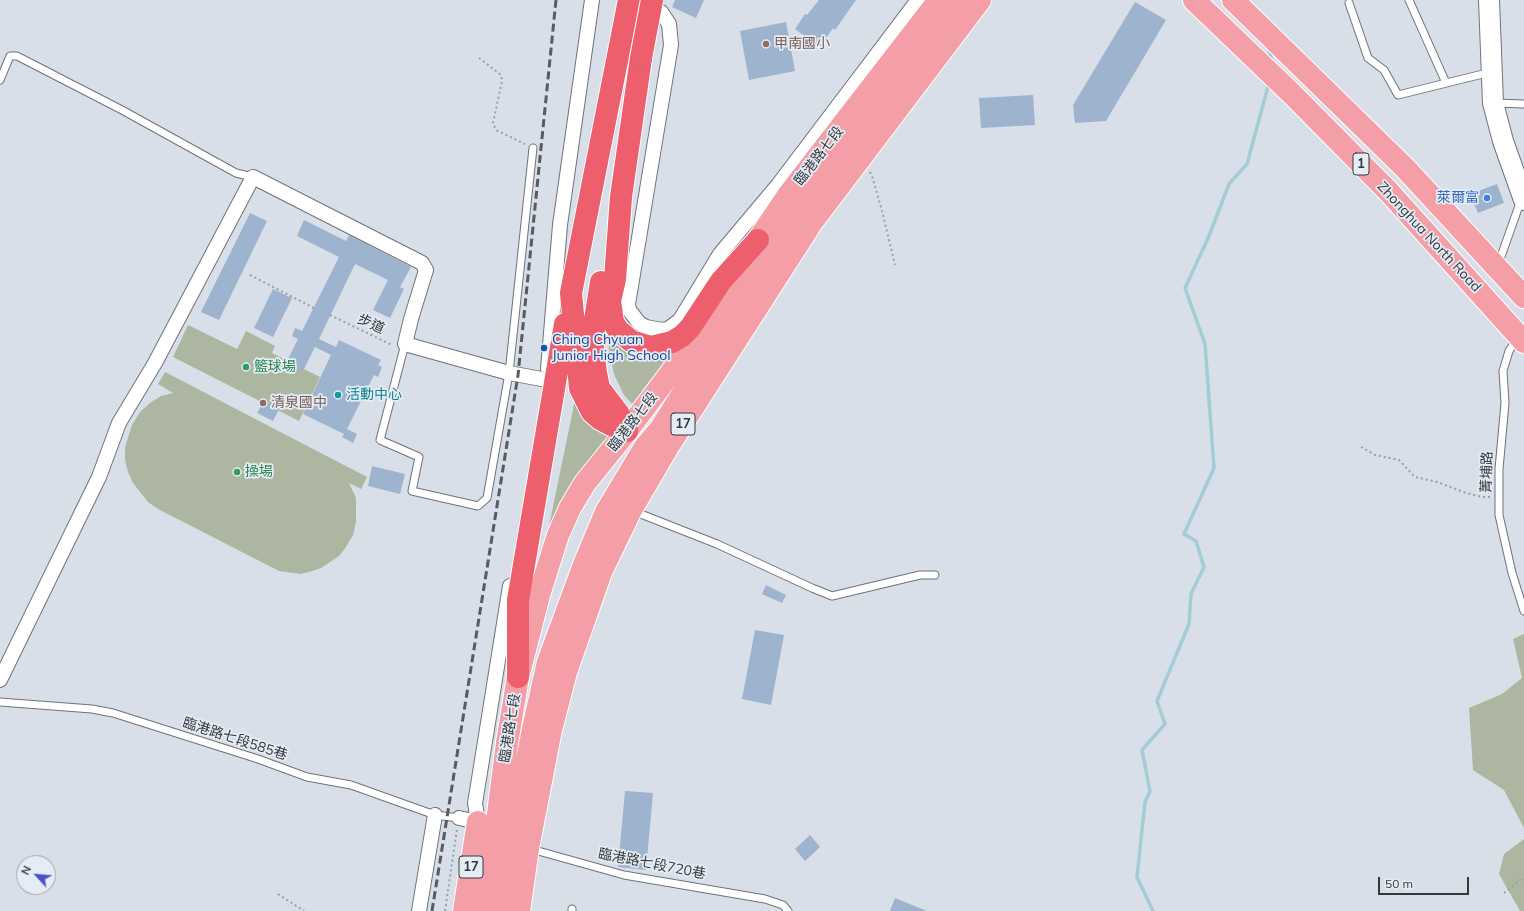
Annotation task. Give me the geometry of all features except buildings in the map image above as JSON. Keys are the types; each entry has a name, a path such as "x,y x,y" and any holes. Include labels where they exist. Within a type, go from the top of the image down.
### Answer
{"highway":[{"path":"518,677 518,600 571,293 630,0"},
{"path":"652,0 641,58 621,196 615,279 610,301 613,322 618,330 631,341 641,345 651,347 672,342 682,336 690,328 721,281 758,240"},
{"path":"621,196 602,274 594,326 593,349 599,388 618,413 627,431"},
{"path":"571,293 580,388 592,412 609,424 627,431"}],"main road":[{"name":"臨港路七段","path":"501,911 502,835 507,743 518,677 539,595 558,535 570,508 585,482 627,431 712,318 758,240 789,194 939,0"},
{"name":"臨港路七段","path":"482,911 502,835 533,729 548,662 584,562 606,512 645,447 661,428 805,218 961,0"},
{"name":"臨港路七段","path":"464,911 502,835 551,730 566,672 601,572 631,510 805,218 861,158 980,0"},
{"name":"Zhonghua North Road","path":"1194,0 1292,94 1389,192 1522,339"},
{"name":"Zhonghua North Road","path":"1232,0 1405,168 1524,297"},
{"path":"627,431 645,447"},
{"name":"臨港路七段","path":"502,835 519,911"}],"street":[{"path":"502,835 475,803 502,634 547,380 560,225 592,0"},
{"path":"630,0 661,12 669,24 672,45 628,304 629,310 633,317 639,323 646,327 662,330 668,329 680,320 720,254 778,185 918,0"},
{"path":"1489,0 1493,103 1503,141 1523,198"},
{"path":"0,680 99,477 119,423 155,363 253,177 422,263 425,266 426,270 411,319 406,344 509,373 547,380"},
{"path":"419,911 435,815"}],"lane":[{"path":"1409,0 1446,83"},
{"path":"1349,3 1368,58 1384,70 1398,95 1492,72"},
{"path":"0,80 10,56 17,56 122,110 236,173 253,177"},
{"path":"1493,103 1524,104"},
{"path":"406,344 380,440 419,457 412,491 478,506 487,498 509,373 533,148"},
{"path":"1497,268 1523,198"},
{"name":"菁埔路","path":"1522,339 1509,351 1504,371 1505,403 1499,469 1499,515 1510,565 1524,611"},
{"path":"631,510 717,544 832,596 920,575 936,575"},
{"name":"臨港路七段585巷","path":"0,702 92,709 113,713 258,759 307,777 351,785 435,815 502,835"},
{"name":"臨港路七段720巷","path":"502,835 624,875 765,899 783,905 788,911"}],"path":[{"path":"479,58 501,75 502,81 493,123 496,130 533,148"},
{"path":"861,158 872,176 895,265"},
{"path":"250,275 314,308"},
{"name":"步道","path":"330,315 392,345 406,344"},
{"path":"1361,447 1374,455 1399,460 1415,477 1437,482 1482,497 1499,497"},
{"path":"445,911 502,835"},
{"path":"1504,893 1524,878"},
{"path":"278,894 304,911"}],"green space":[{"path":"608,315 619,338 691,336 636,408 624,395 614,374 608,343"},
{"name":"籃球場","path":"188,325 237,349 246,331 275,346 272,353 320,377 299,421 173,357"},
{"path":"165,372 367,477 361,489 349,483 356,498 356,522 353,535 339,556 321,568 309,572 300,574 279,571 158,509 148,502 133,483 128,472 125,460 125,447 132,425 140,412 161,396 173,393 158,384"},
{"path":"576,395 610,436 547,536"},
{"path":"1524,634 1524,828 1504,790 1473,770 1469,708 1502,694 1522,678 1513,639"},
{"path":"1524,839 1524,911 1520,911 1499,874 1504,854"}],"waterway":[{"path":"1268,47 1273,64"},
{"path":"1153,911 1137,877 1145,802 1150,791 1142,750 1165,724 1157,701 1189,624 1191,594 1204,567 1196,541 1184,534 1214,468 1205,344 1185,288 1209,236 1229,184 1247,164 1269,83"}],"railway":[{"path":"432,911 518,375 556,0"}],"place":[{"name":"甲南國小","path":"766,44"},
{"name":"萊爾富","path":"1487,198"},
{"name":"Ching Chyuan Junior High School","path":"544,348"},
{"name":"籃球場","path":"246,367"},
{"name":"活動中心","path":"338,395"},
{"name":"清泉國中","path":"263,403"},
{"name":"操場","path":"237,472"}]}
